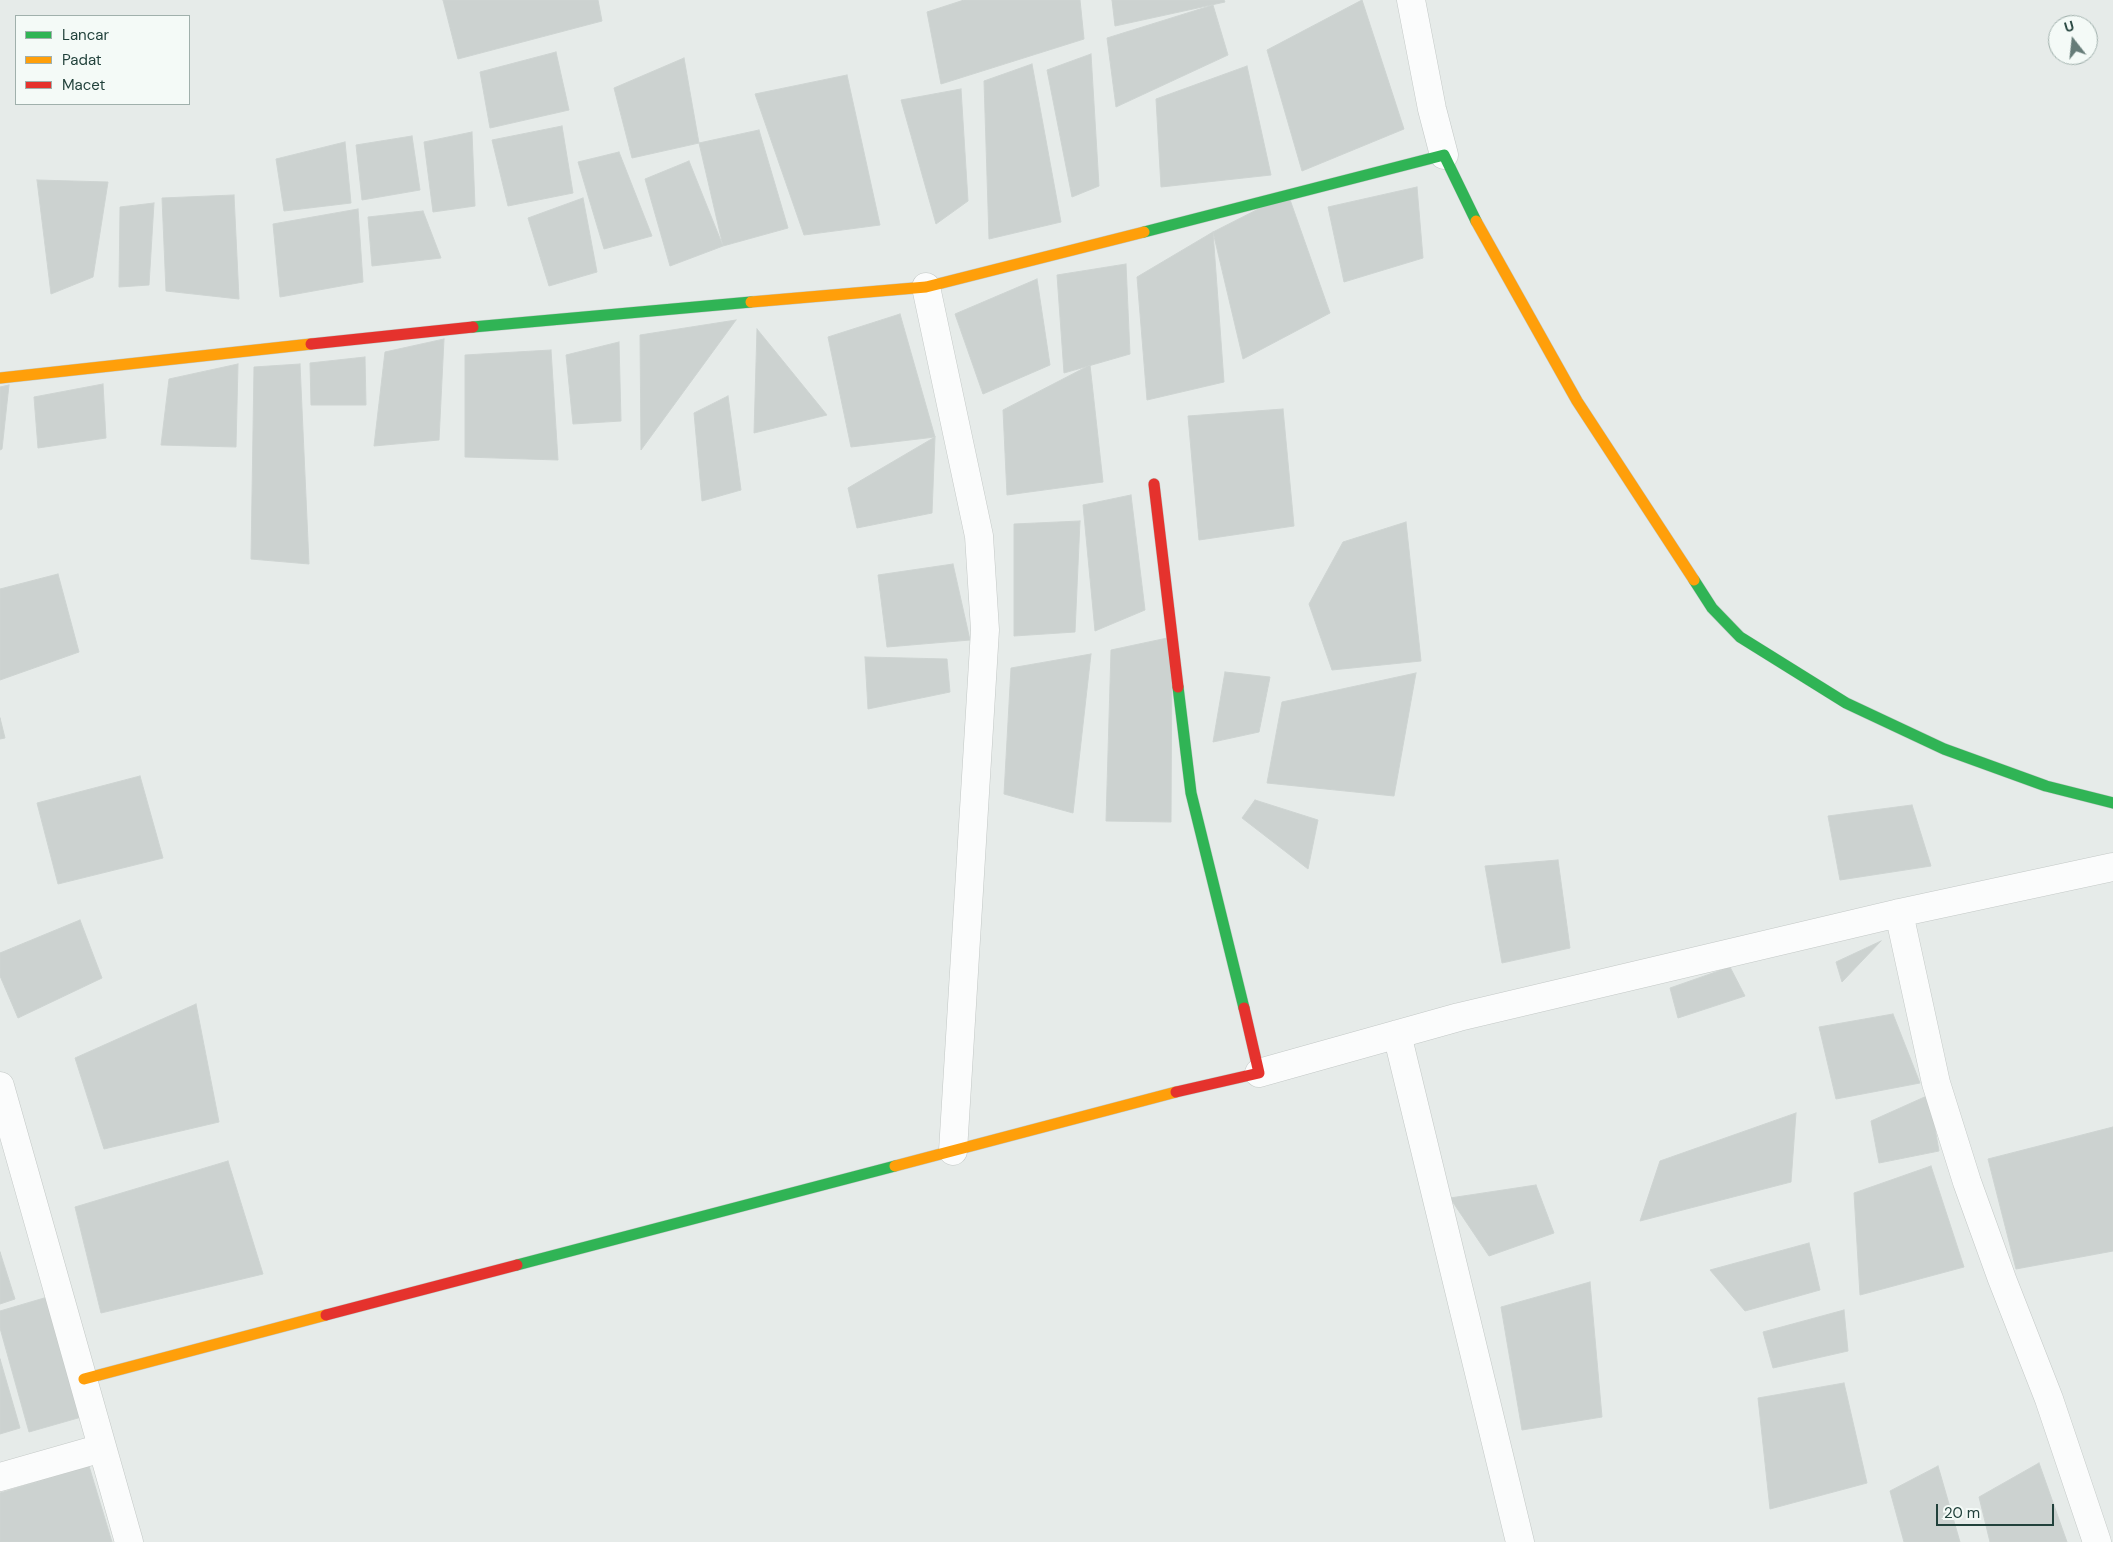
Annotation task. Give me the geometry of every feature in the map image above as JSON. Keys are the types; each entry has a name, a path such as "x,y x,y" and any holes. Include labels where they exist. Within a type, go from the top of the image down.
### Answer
{"street":[{"path":"1410,0 1432,109 1444,155 1454,179 1486,241 1577,400 1712,608 1740,637 1846,703 1944,749 2046,786 2113,803"},
{"path":"0,378 448,329 926,287 1444,155"},
{"path":"926,287 979,536 985,630 953,1151"},
{"path":"1154,484 1191,793 1235,967 1258,1073"},
{"path":"84,1378 1178,1092 1258,1073 1459,1017 1899,914 2113,867"},
{"path":"1899,914 1936,1083 1967,1182 2002,1279 2049,1399 2097,1542"},
{"path":"1397,1034 1520,1542"},
{"path":"0,1086 129,1542"},
{"path":"0,1476 102,1448"}],"building":[{"path":"443,0 598,0 602,21 458,59"},
{"path":"964,0 1080,0 1084,39 941,84 927,12"},
{"path":"1112,0 1224,0 1225,2 1115,26"},
{"path":"1362,0 1404,129 1302,171 1267,50"},
{"path":"1213,5 1228,55 1116,107 1107,38"},
{"path":"556,52 569,110 490,128 480,72"},
{"path":"1091,54 1099,186 1072,197 1047,70"},
{"path":"684,58 699,143 632,158 614,88"},
{"path":"1032,64 1061,222 989,239 984,81"},
{"path":"1247,66 1271,175 1161,187 1156,99"},
{"path":"847,75 880,225 804,235 755,94"},
{"path":"961,89 968,201 936,224 901,100"},
{"path":"562,126 573,193 508,206 492,140"},
{"path":"759,130 788,228 723,246 699,143"},
{"path":"472,132 475,206 433,212 424,142"},
{"path":"412,136 420,190 362,200 356,145"},
{"path":"345,142 351,203 284,211 276,159"},
{"path":"619,152 652,236 604,249 578,162"},
{"path":"689,161 723,246 670,266 645,179"},
{"path":"37,180 108,182 93,277 51,294"},
{"path":"1417,187 1423,258 1344,282 1328,207"},
{"path":"1288,194 1330,313 1243,359 1213,232"},
{"path":"234,195 239,299 166,291 162,198"},
{"path":"583,198 597,272 549,286 528,218"},
{"path":"154,203 149,285 119,287 120,207"},
{"path":"358,209 363,282 280,297 273,224"},
{"path":"423,211 441,258 372,266 368,217"},
{"path":"1213,232 1224,382 1147,400 1137,277"},
{"path":"1126,264 1130,354 1064,373 1057,275"},
{"path":"1037,279 1050,365 983,394 955,314"},
{"path":"900,314 935,437 851,447 828,337"},
{"path":"736,320 641,450 640,335"},
{"path":"757,329 827,415 754,433"},
{"path":"444,339 439,440 374,446 385,352"},
{"path":"619,342 621,421 573,424 566,355"},
{"path":"551,350 558,460 465,457 465,355"},
{"path":"365,357 366,405 311,405 310,363"},
{"path":"238,364 236,447 161,445 169,379"},
{"path":"300,364 309,564 251,559 254,367"},
{"path":"1090,365 1103,482 1007,495 1003,410"},
{"path":"103,384 106,438 38,448 34,397"},
{"path":"9,385 2,449 0,450 0,387"},
{"path":"728,396 741,490 702,501 694,413"},
{"path":"1283,409 1294,526 1199,540 1188,416"},
{"path":"935,437 932,513 857,528 848,488"},
{"path":"1131,495 1145,610 1095,631 1083,505"},
{"path":"1080,521 1075,632 1014,636 1014,524"},
{"path":"1406,522 1421,661 1332,670 1309,604 1343,542"},
{"path":"953,564 970,640 887,647 878,575"},
{"path":"58,574 79,652 0,680 0,589"},
{"path":"1172,637 1171,822 1106,821 1111,650"},
{"path":"1091,654 1073,813 1004,794 1011,668"},
{"path":"865,657 947,659 950,692 868,709"},
{"path":"1225,672 1270,677 1259,732 1213,742"},
{"path":"1416,673 1394,796 1267,783 1282,702"},
{"path":"0,718 5,738 0,739"},
{"path":"140,776 163,858 58,884 37,803"},
{"path":"1255,800 1318,820 1308,869 1242,818"},
{"path":"1912,805 1931,866 1840,880 1828,816"},
{"path":"1558,860 1570,948 1502,963 1485,866"},
{"path":"80,920 102,978 18,1018 0,976 0,953"},
{"path":"1881,941 1842,982 1836,962"},
{"path":"1730,967 1745,996 1678,1018 1670,988"},
{"path":"196,1004 219,1122 104,1149 75,1058"},
{"path":"1893,1014 1920,1083 1836,1099 1819,1027"},
{"path":"1929,1095 1939,1151 1879,1163 1871,1121"},
{"path":"1796,1113 1791,1182 1640,1221 1660,1161"},
{"path":"2113,1127 2113,1251 2016,1269 1988,1159"},
{"path":"228,1161 263,1274 101,1313 75,1207"},
{"path":"1931,1166 1964,1267 1860,1295 1854,1193"},
{"path":"1536,1185 1554,1233 1489,1256 1450,1198"},
{"path":"1809,1243 1820,1290 1745,1311 1710,1270"},
{"path":"0,1252 15,1299 0,1304"},
{"path":"1590,1282 1602,1417 1522,1430 1501,1307"},
{"path":"51,1296 85,1416 29,1432 0,1328 0,1311"},
{"path":"1844,1310 1848,1351 1773,1368 1763,1332"},
{"path":"0,1359 20,1428 0,1434"},
{"path":"1844,1383 1867,1483 1770,1509 1758,1398"},
{"path":"2039,1463 2067,1542 1990,1542 1979,1497"},
{"path":"89,1466 112,1542 0,1542 0,1493"},
{"path":"1938,1466 1960,1542 1904,1542 1890,1491"}],"traffic: fast":[{"path":"1144,232 1444,155 1476,221"},
{"path":"473,327 751,302"},
{"path":"1694,580 1712,608 1740,637 1846,703 1944,749 2046,786 2113,803"},
{"path":"1178,687 1191,793 1244,1008"},
{"path":"517,1265 895,1166"}],"traffic: slow":[{"path":"1476,221 1577,401 1694,580"},
{"path":"751,302 926,287 1144,232"},
{"path":"0,378 311,344"},
{"path":"895,1166 1176,1092"},
{"path":"84,1379 326,1315"}],"traffic: jam":[{"path":"311,344 473,327"},
{"path":"1154,484 1178,687"},
{"path":"1176,1092 1259,1073 1244,1008"},
{"path":"326,1315 517,1265"}]}
